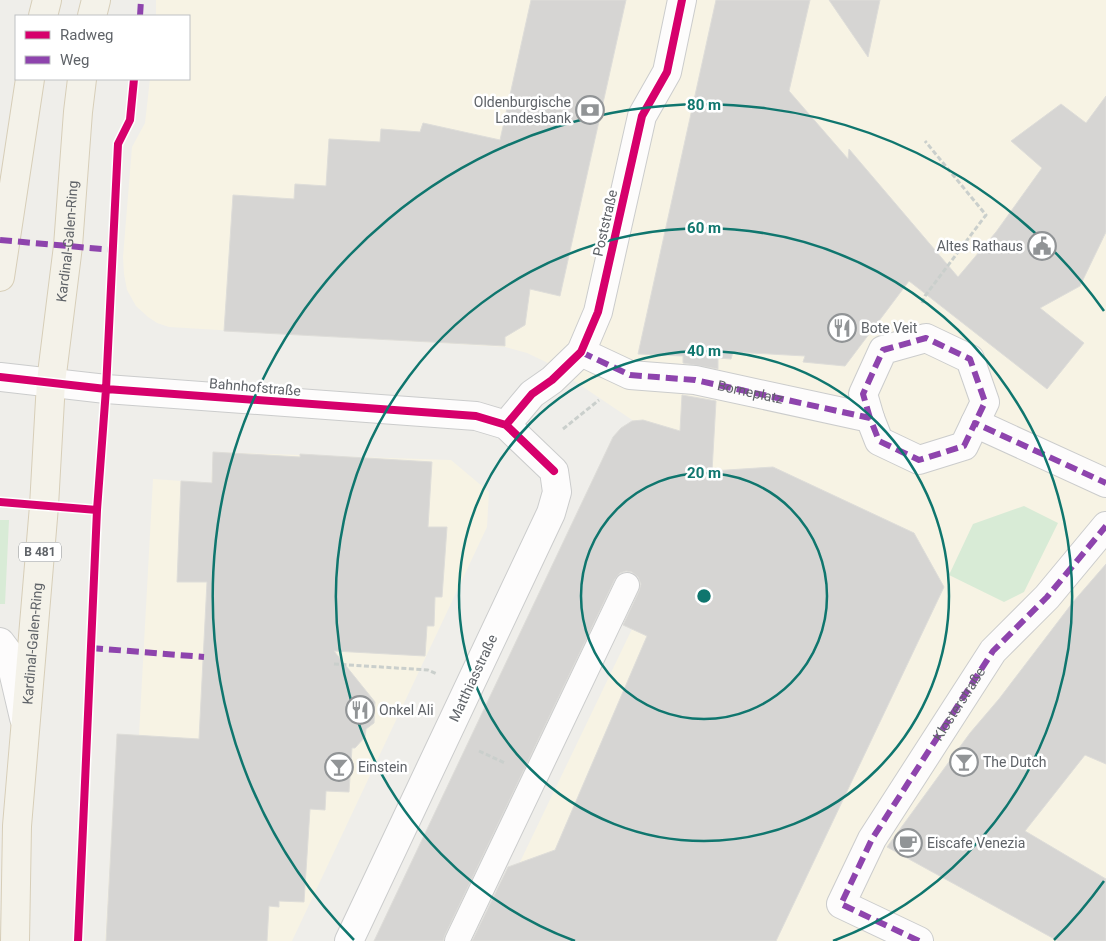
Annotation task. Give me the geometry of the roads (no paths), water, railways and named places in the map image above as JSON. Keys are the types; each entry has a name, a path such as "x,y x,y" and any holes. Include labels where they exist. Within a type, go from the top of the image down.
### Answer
{"main road":[{"path":"42,15 47,0"},
{"path":"92,15 96,0"},
{"path":"0,277 30,80"},
{"name":"Kardinal-Galen-Ring","path":"15,941 17,826 44,506 51,382 68,246 82,80"}],"street":[{"name":"Poststraße","path":"506,426 532,394 552,380 581,352 598,312 642,116 667,72 682,0"},
{"path":"926,338 970,359 985,402 964,446 919,460 879,441 870,418 863,394 883,350 926,338"},
{"name":"Borneplatz","path":"581,352 630,375 695,380 870,418"},
{"name":"Bahnhofstraße","path":"0,377 106,389 476,416 506,426"},
{"path":"975,423 1106,483"},
{"name":"Matthiasstraße","path":"349,941 551,513 556,492 554,471 506,426"},
{"name":"Klosterstraße","path":"919,941 841,904 872,839 992,651 1047,597 1106,526"},
{"path":"0,642 8,654 25,722"}],"lane":[{"path":"457,941 627,585"}],"place":[{"name":"Oldenburgische Landesbank","path":"590,110"},
{"name":"Altes Rathaus","path":"1042,246"},
{"name":"Bote Veit","path":"842,328"},
{"name":"Onkel Ali","path":"360,710"},
{"name":"The Dutch","path":"964,762"},
{"name":"Einstein","path":"339,767"},
{"name":"Eiscafe Venezia","path":"908,843"}]}
